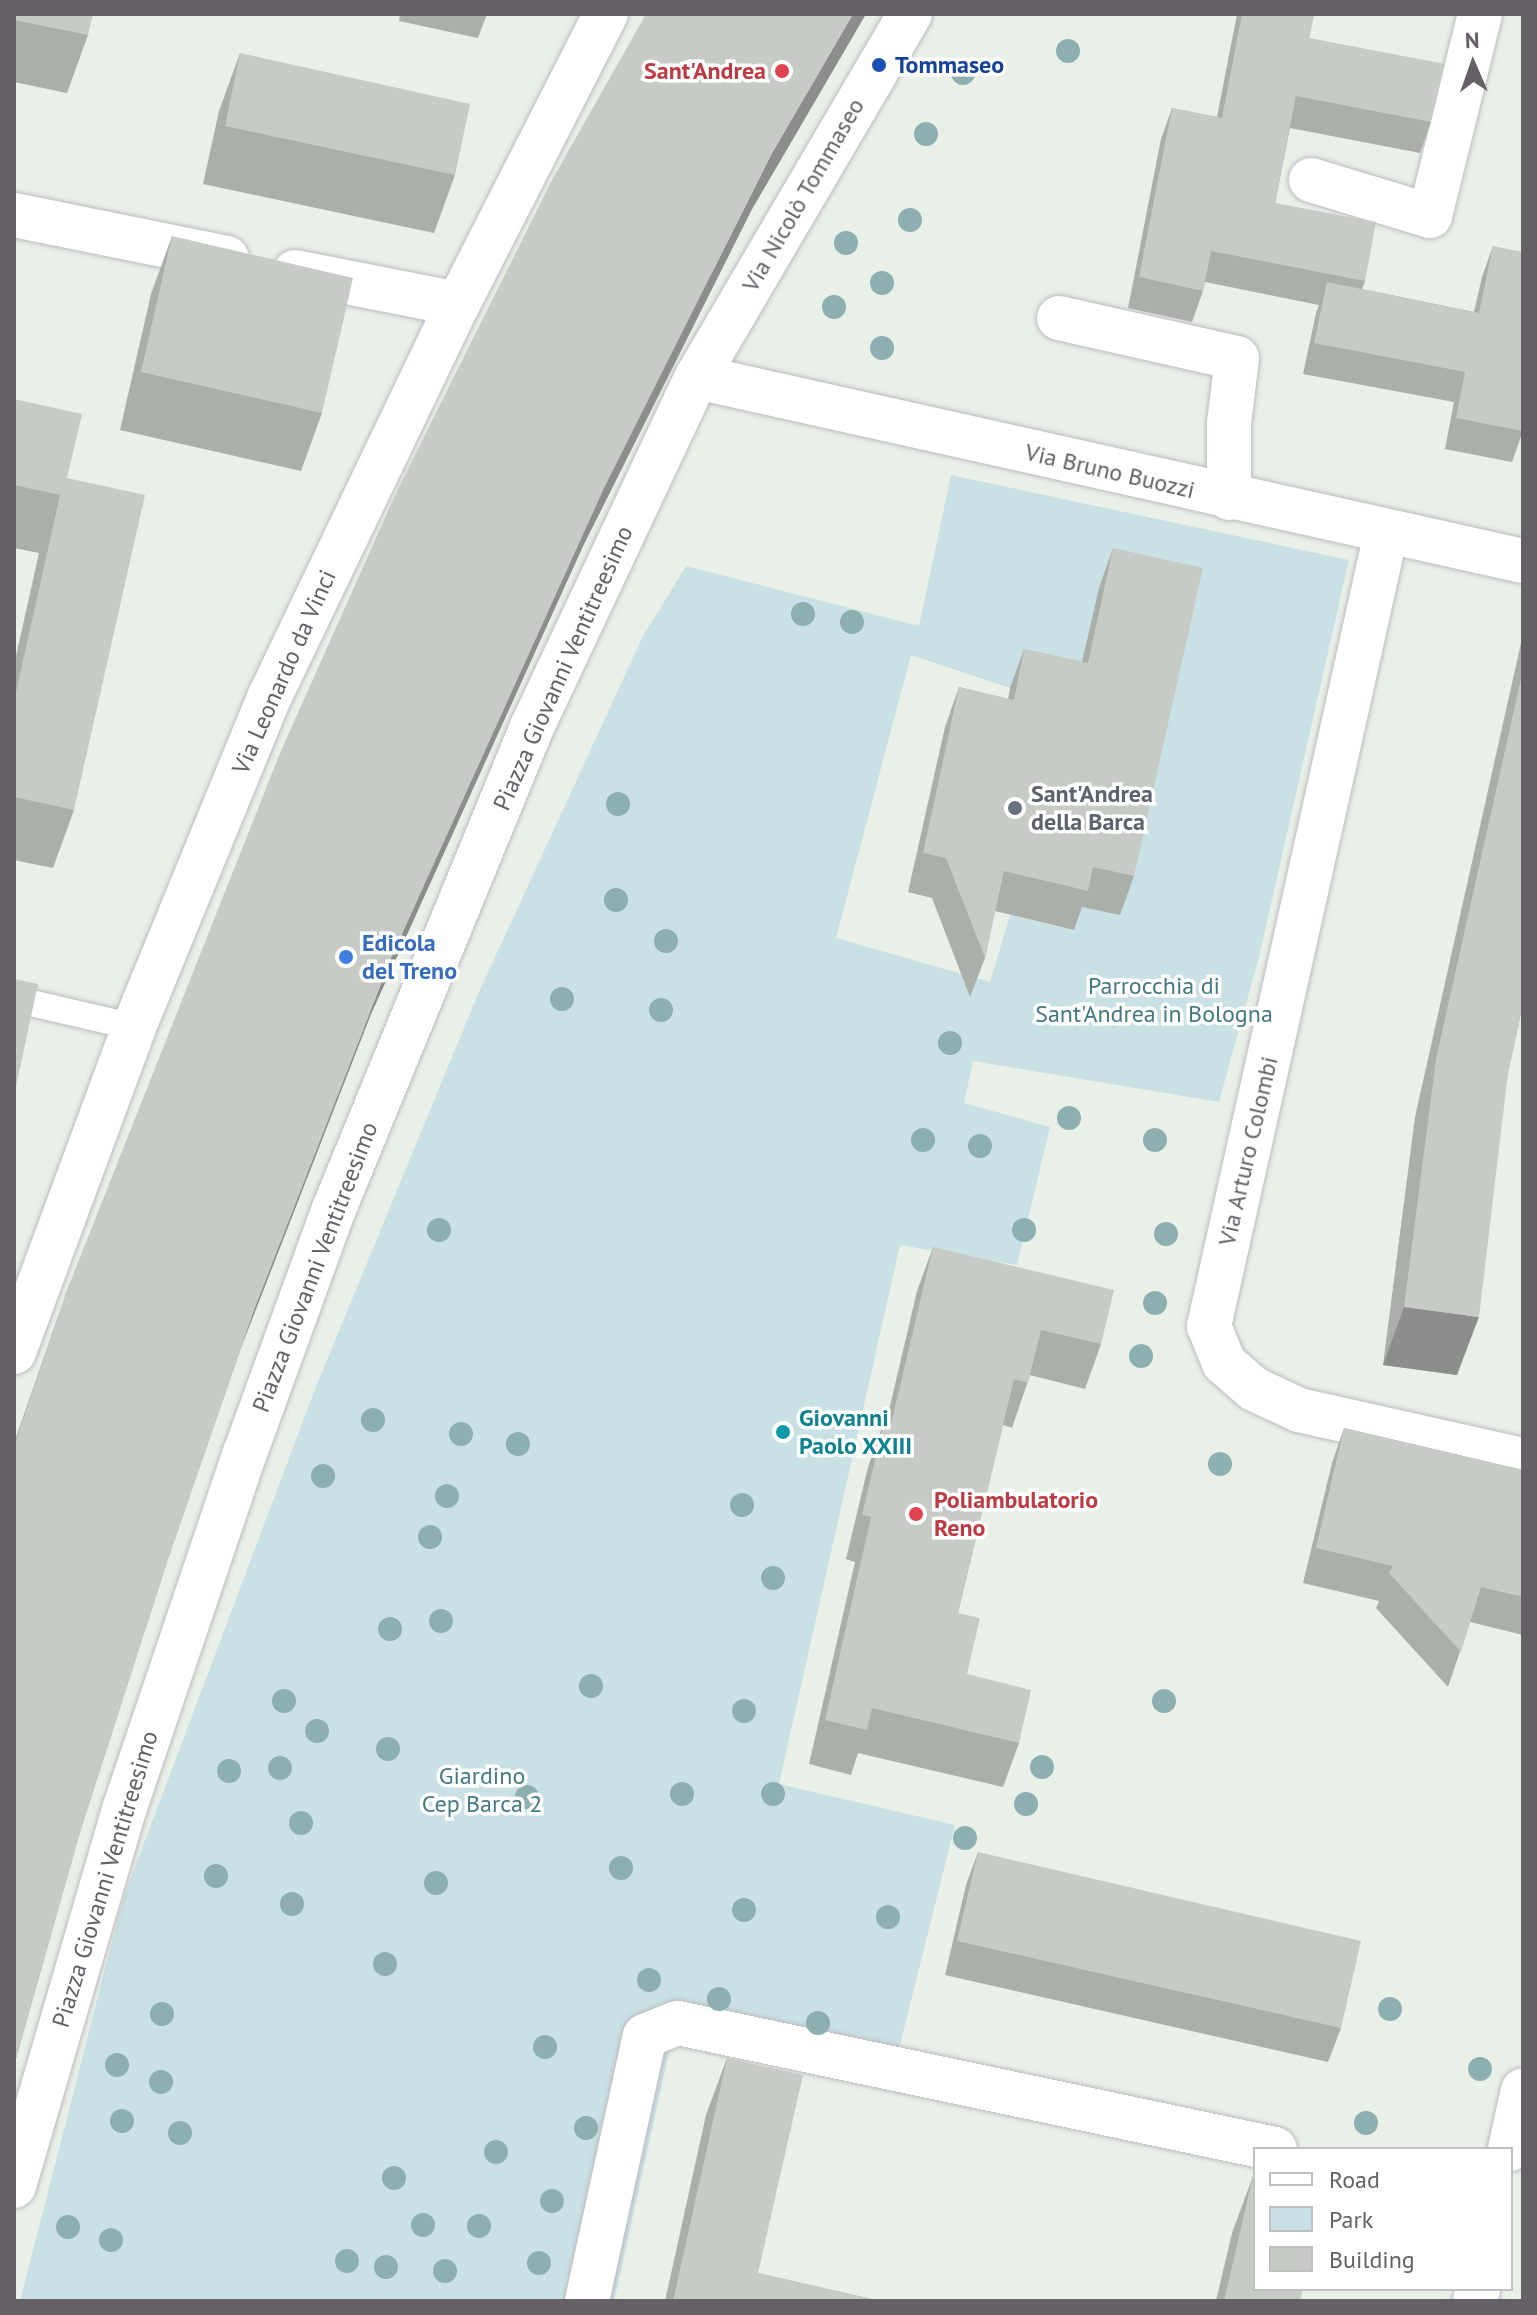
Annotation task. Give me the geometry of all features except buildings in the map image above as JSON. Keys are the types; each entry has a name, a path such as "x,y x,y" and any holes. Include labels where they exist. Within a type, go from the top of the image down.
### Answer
{"street":[{"name":"Via Leonardo da Vinci","path":"14,1352 134,1027 269,698 458,304 606,14"},
{"name":"Via Nicolò Tommaseo","path":"697,377 910,14"},
{"path":"1311,180 1430,216 1480,14"},
{"path":"14,215 458,304"},
{"path":"1059,318 1237,358 1229,423 1229,498"},
{"name":"Via Bruno Buozzi","path":"697,377 1386,533 1523,561"},
{"name":"Piazza Giovanni Ventitreesimo","path":"14,2186 125,1807 245,1453 334,1209 532,727 697,377"},
{"name":"Via Arturo Colombi","path":"1386,533 1209,1326 1224,1363 1254,1389 1299,1410 1523,1460"},
{"path":"587,2301 645,2036 678,2023 1266,2147"},
{"path":"1510,2147 1523,2090"}],"lane":[{"path":"14,999 134,1027"}],"green space":[{"name":"Giardino Cep Barca 2","path":"951,475 1349,560 1259,957 1219,1102 973,1061 964,1103 1050,1127 1017,1265 900,1245 779,1784 955,1825 898,2053 677,2016 614,2301 20,2301 123,1899 317,1384 478,994 643,636 686,566 919,626","holes":["911,655 1010,688 1074,698 1120,915 1079,906 1073,930 1010,915 990,982 836,938"]}],"place":[{"name":"Tommaseo","path":"879,65"},
{"name":"Sant'Andrea","path":"782,71"},
{"name":"Sant'Andrea della Barca","path":"1015,808"},
{"name":"Edicola del Treno","path":"346,957"},
{"name":"Giovanni Paolo XXIII","path":"783,1432"},
{"name":"Poliambulatorio Reno","path":"916,1514"}],"park label":[{"name":"Parrocchia di Sant'Andrea in Bologna","path":"1154,1000"}]}
